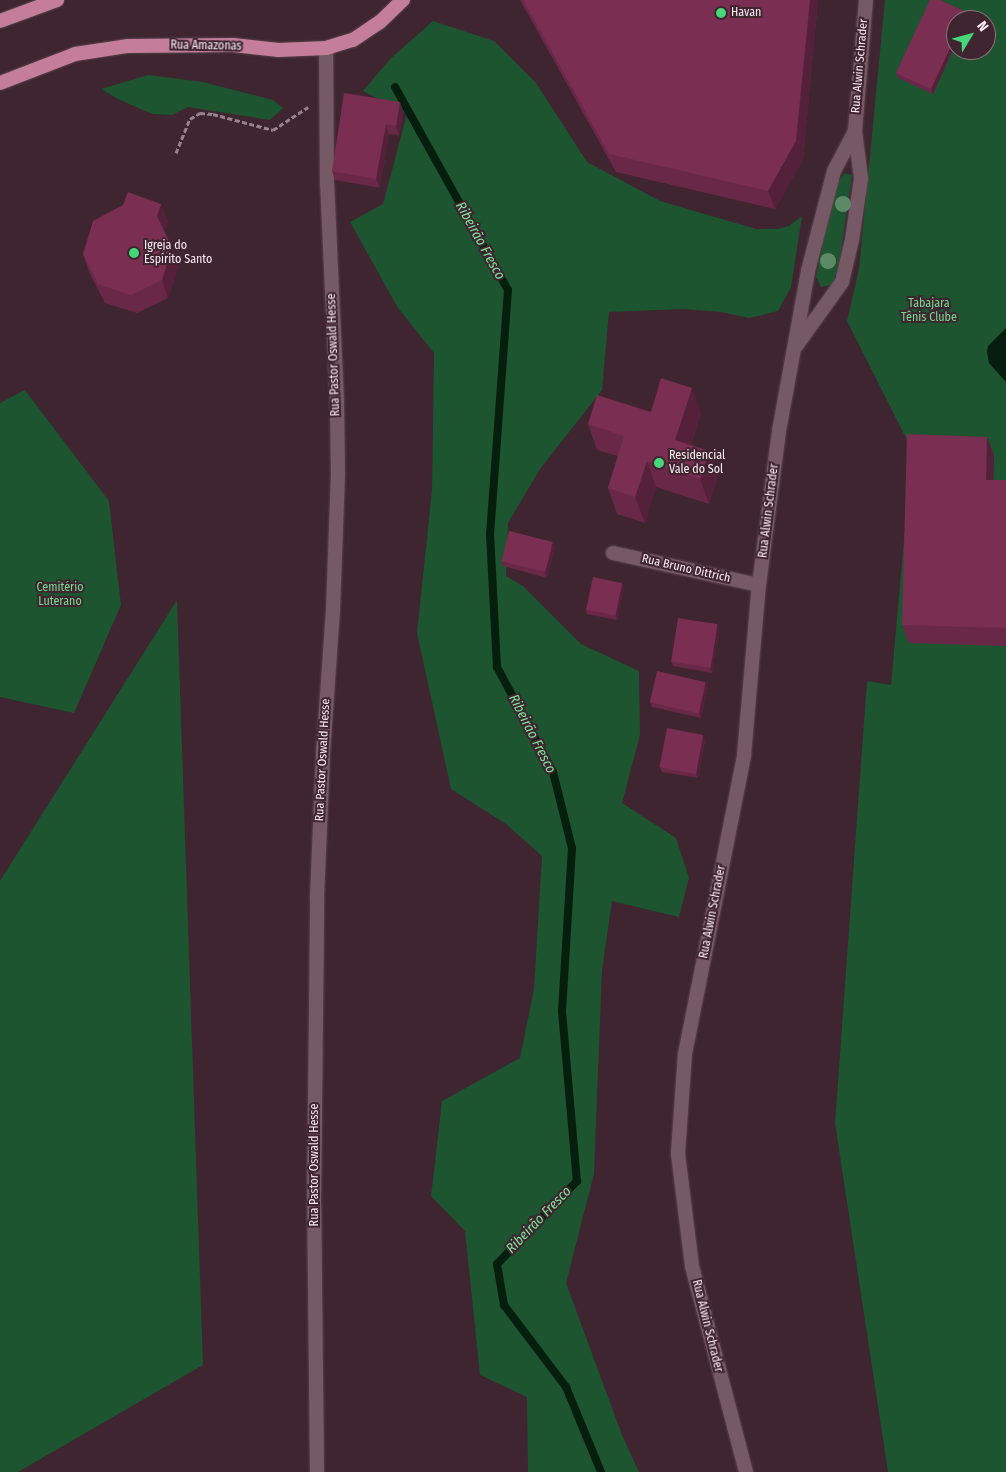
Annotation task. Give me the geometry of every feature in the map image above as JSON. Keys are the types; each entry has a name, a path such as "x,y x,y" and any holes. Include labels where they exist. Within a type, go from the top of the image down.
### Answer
{"main road":[{"path":"0,21 57,0"},
{"name":"Rua Amazonas","path":"0,83 75,54 128,46 233,45 279,50 326,48 353,40 380,22 403,0"}],"street":[{"name":"Rua Alwin Schrader","path":"796,348 842,282 852,240 861,178 855,131 866,0"},
{"name":"Rua Pastor Oswald Hesse","path":"317,1472 314,1205 317,898 323,753 333,610 338,476 325,96 326,48"},
{"name":"Rua Alwin Schrader","path":"746,1472 692,1266 678,1153 685,1054 744,755 760,586 779,431 796,348 808,272 834,171 855,131"},
{"name":"Rua Bruno Dittrich","path":"614,552 760,586"}],"path":[{"path":"176,153 190,119 200,113 213,114 273,130 325,96"}],"green space":[{"name":"Tabajara Tênis Clube","path":"885,0 1006,0 1006,1472 888,1472 835,1123 867,681 891,685 912,450 847,321 859,269"},
{"path":"433,21 494,41 536,83 587,162 660,201 756,229 777,229 789,226 802,216 791,287 778,311 749,318 721,312 683,309 609,312 602,390 540,469 508,523 506,576 523,586 581,644 639,671 640,735 622,803 676,838 689,878 679,917 612,901 602,970 594,1174 566,1283 622,1435 639,1472 528,1472 527,1397 480,1375 465,1231 431,1196 442,1101 520,1058 534,989 542,856 506,824 451,789 417,633 432,490 434,353 398,308 350,222 383,204 407,114 363,91 390,59"},
{"path":"148,75 203,82 273,100 283,108 270,120 188,107 172,115 152,114 101,89"},
{"path":"845,173 852,175 839,265 832,285 821,287 816,277 825,234 838,182"},
{"name":"Cemitério Luterano","path":"25,390 109,501 121,605 74,713 0,697 0,403"},
{"path":"177,600 203,1365 18,1472 0,1472 0,881"}],"shaded area":[{"path":"1006,328 1006,382 989,363 987,352 988,346"}],"building":[{"path":"523,0 810,0 796,141 768,191 609,154"},
{"path":"930,0 940,0 962,10 946,10 946,57 931,89 896,73"},
{"path":"344,93 400,102 396,126 386,124 376,179 332,171"},
{"name":"Igreja do Espírito Santo","path":"128,192 161,204 157,216 172,247 162,280 131,295 98,284 83,254 93,221 123,205"},
{"path":"661,378 692,388 675,440 709,451 700,479 647,461 635,497 608,488 624,436 588,424 597,395 651,412"},
{"path":"907,434 987,437 986,480 1006,480 1006,628 902,625"},
{"path":"509,531 553,542 545,572 502,561"},
{"path":"593,577 622,583 615,616 586,609"},
{"path":"678,618 718,624 711,668 671,661"},
{"path":"657,671 706,682 699,713 650,702"},
{"path":"667,728 703,735 696,774 659,767"}],"waterway":[{"name":"Ribeirão Fresco","path":"395,87 508,290 490,534 497,667 553,772 572,848 562,1011 577,1181 497,1264 504,1305 566,1387 601,1472"}],"place":[{"name":"Havan","path":"721,13"},
{"name":"Igreja do Espírito Santo","path":"134,253"},
{"name":"Residencial Vale do Sol","path":"659,463"}]}
